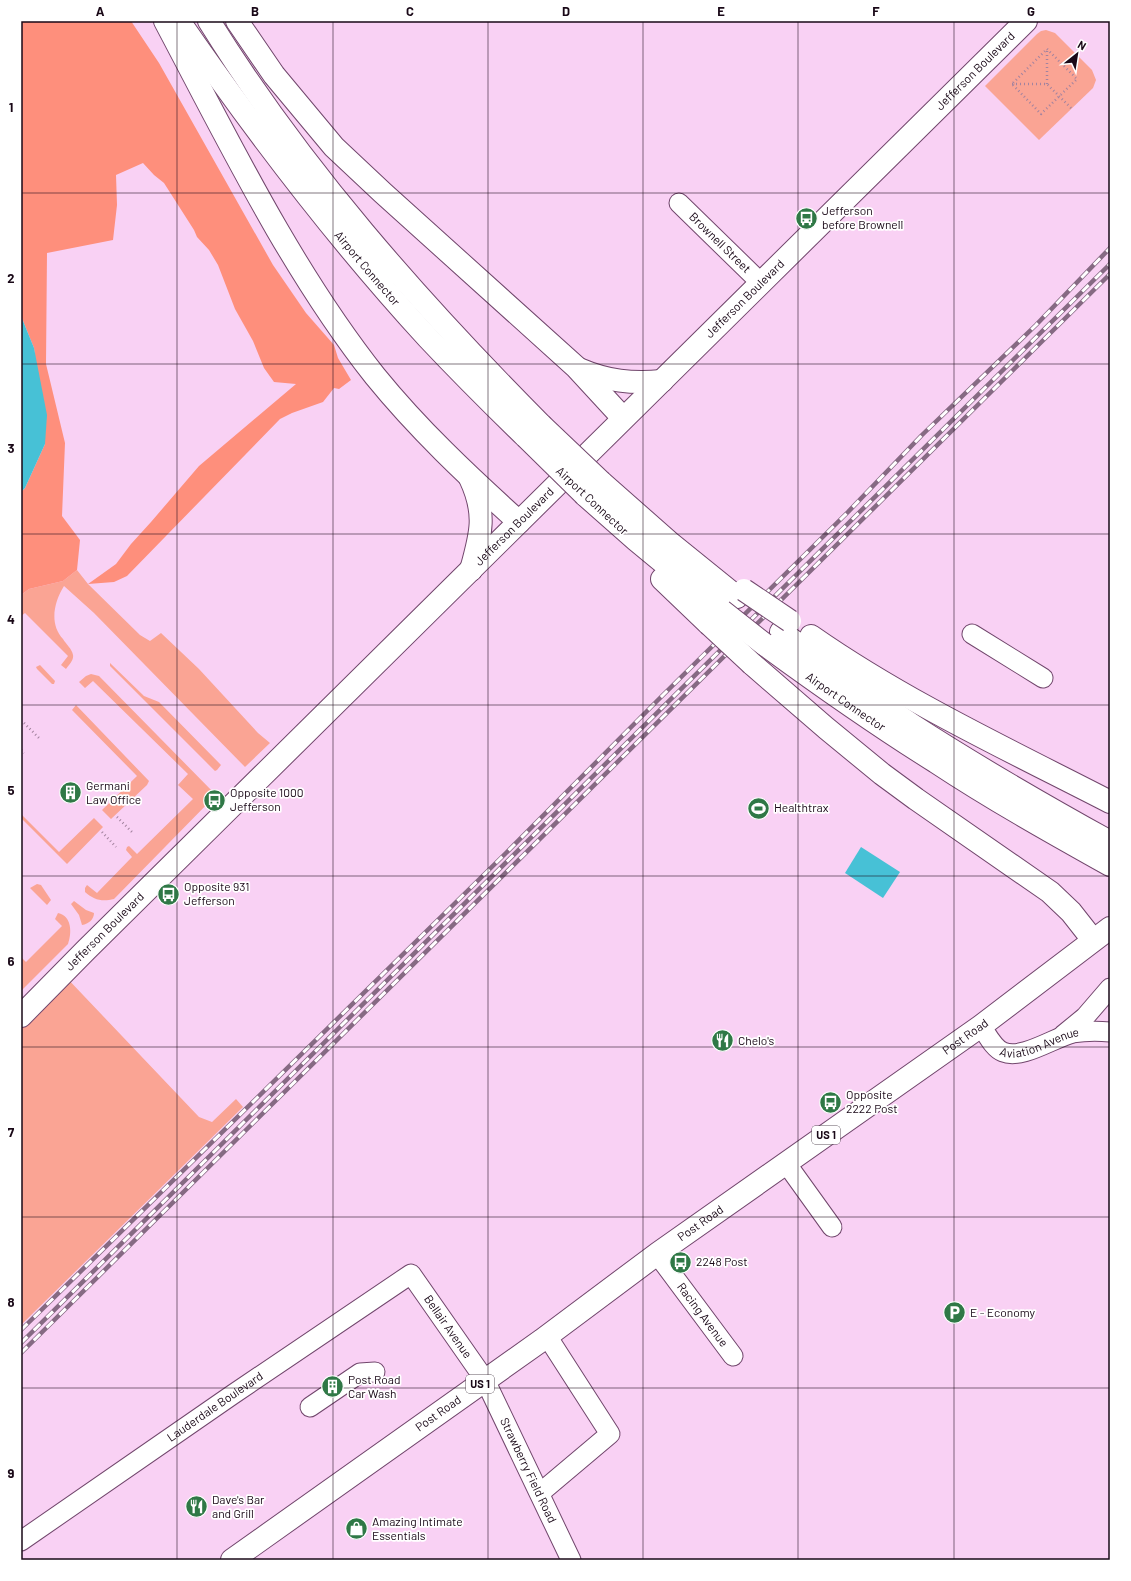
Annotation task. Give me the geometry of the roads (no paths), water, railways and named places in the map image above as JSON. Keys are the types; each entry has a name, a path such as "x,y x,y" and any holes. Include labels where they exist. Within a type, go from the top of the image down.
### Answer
{"main road":[{"path":"165,21 249,181 331,316 375,375 401,406 468,476 519,522"},
{"name":"Airport Connector","path":"179,21 268,144 365,266 428,337 533,431"},
{"name":"Airport Connector","path":"209,21 269,110 331,192 533,431 594,494 669,542 764,644 850,705 936,762 1025,817 1110,865"},
{"path":"237,21 278,80 334,147 382,193 576,367 623,418"},
{"name":"Jefferson Boulevard","path":"21,1016 623,418 1026,21"},
{"path":"576,367 590,374 614,381 635,383 662,381"},
{"path":"468,476 477,496 482,521 480,537 471,570"},
{"path":"594,494 655,572 728,605 752,664 821,724 882,774 1050,892 1071,912 1102,934"},
{"name":"Airport Connector","path":"728,605 786,626 870,696 929,736 994,776 1110,842"},
{"path":"786,626 902,693 1110,802"},
{"name":"Post Road","path":"232,1560 547,1336 657,1254 981,1026 1102,934"}],"street":[{"name":"Brownell Street","path":"678,203 761,283"},
{"path":"972,634 1042,678"},
{"path":"1061,1037 1086,1017 1110,988"},
{"name":"Aviation Avenue","path":"981,1026 1001,1052 1012,1054 1025,1052 1061,1037 1075,1033 1110,1032"},
{"path":"786,1163 832,1228"},
{"name":"Racing Avenue","path":"657,1254 733,1356"},
{"name":"Bellair Avenue","path":"411,1274 485,1380"},
{"name":"Lauderdale Boulevard","path":"21,1541 232,1395 411,1274"},
{"path":"540,1493 565,1474 610,1434 547,1336"},
{"path":"310,1407 360,1373 375,1372"},
{"name":"Strawberry Field Road","path":"485,1380 571,1560"}],"water":[{"path":"21,316 34,348 47,415 45,444 25,488 21,492"},
{"path":"861,847 900,872 883,898 845,873"}],"railway":[{"path":"21,1330 506,853 848,512 922,435 1036,325 1110,248"},
{"path":"21,1343 1110,264"},
{"path":"21,1353 1110,274"}],"place":[{"name":"Jefferson before Brownell","path":"806,218"},
{"name":"Germani Law Office","path":"70,793"},
{"name":"Opposite 1000 Jefferson","path":"215,800"},
{"name":"Healthtrax","path":"758,808"},
{"name":"Opposite 931 Jefferson","path":"168,894"},
{"name":"Chelo's","path":"722,1041"},
{"name":"Opposite 2222 Post","path":"831,1102"},
{"name":"2248 Post","path":"680,1262"},
{"name":"E - Economy","path":"954,1313"},
{"name":"Post Road Car Wash","path":"332,1387"},
{"name":"Dave's Bar and Grill","path":"196,1507"},
{"name":"Amazing Intimate Essentials","path":"356,1529"}]}
